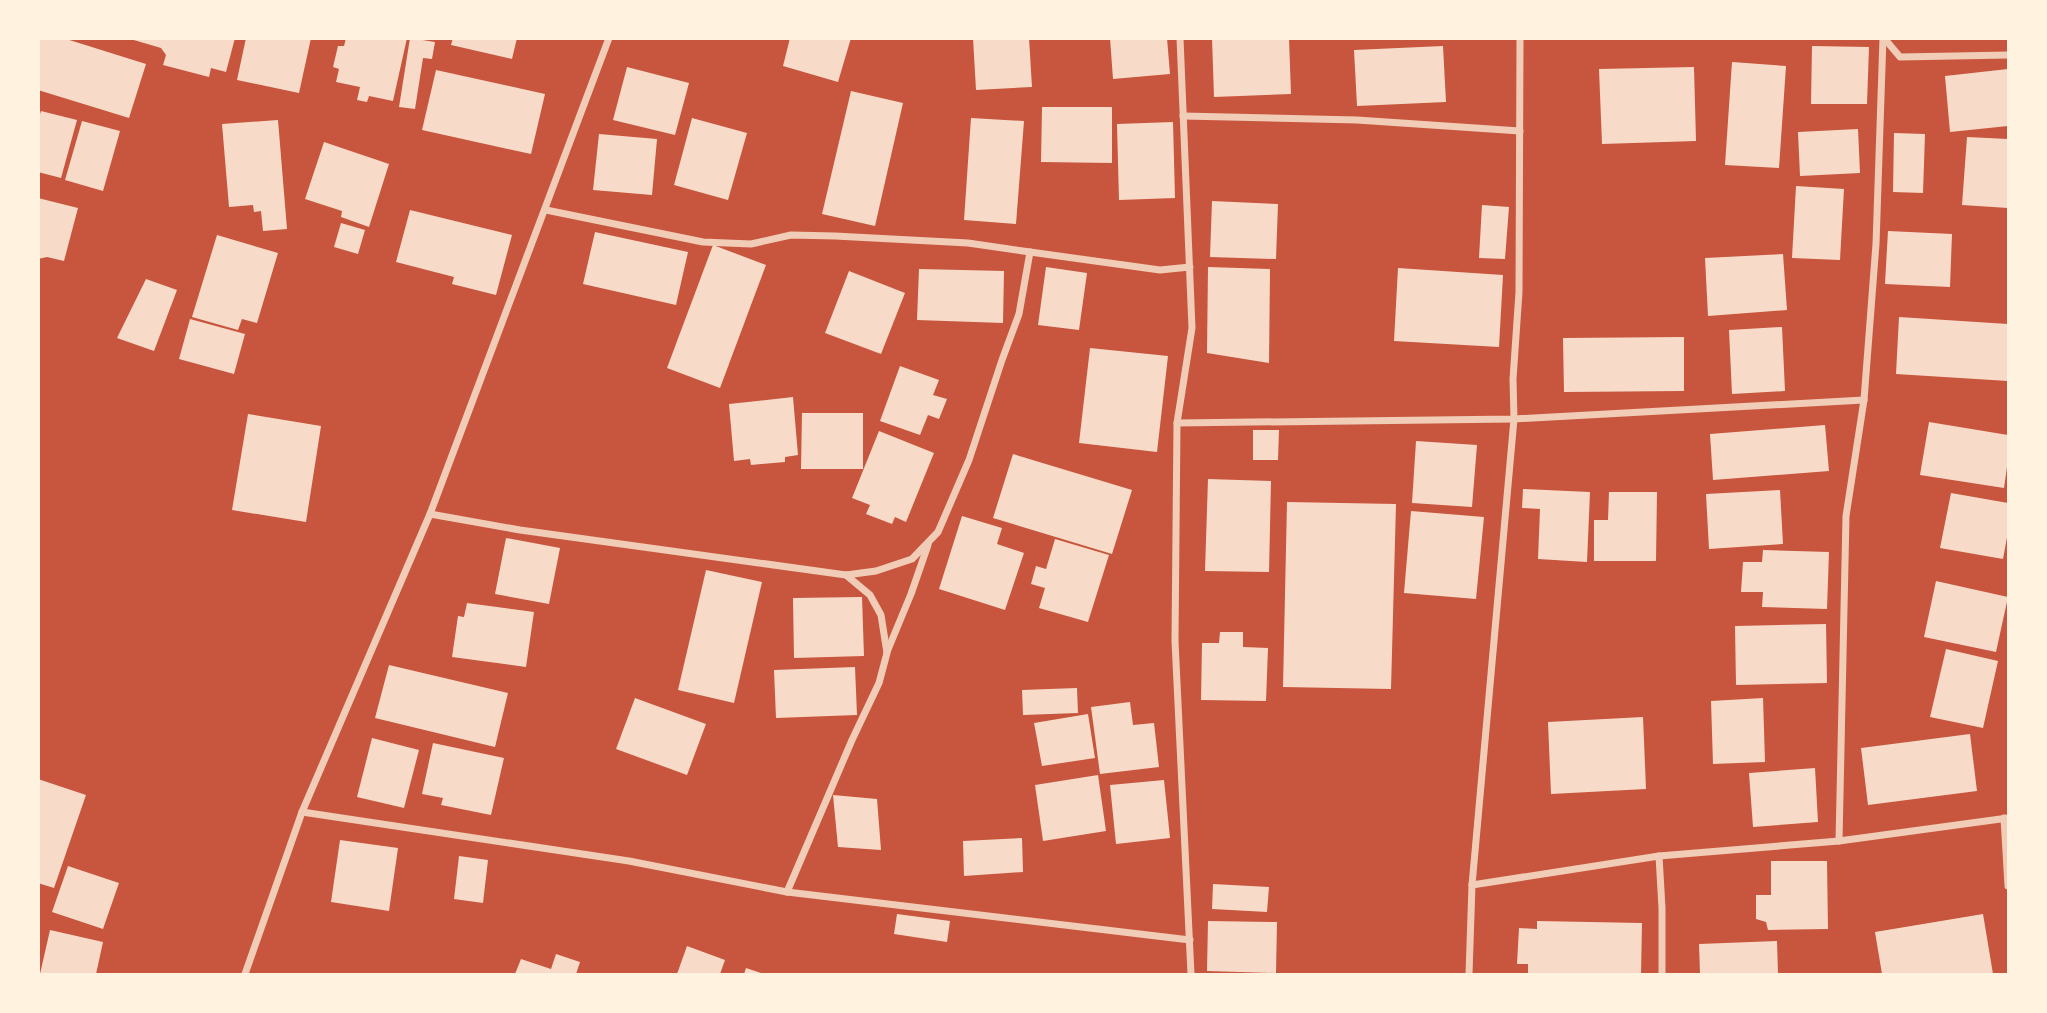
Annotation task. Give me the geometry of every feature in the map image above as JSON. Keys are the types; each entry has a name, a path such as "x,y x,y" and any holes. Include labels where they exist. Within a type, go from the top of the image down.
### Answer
{"street":[{"path":"245,975 302,812 430,514 609,38"},
{"path":"1180,38 1192,328 1177,423 1175,641 1191,975"},
{"path":"1469,975 1472,885 1514,419 1513,379 1519,292 1520,38"},
{"path":"1884,38 1900,57 2008,55"},
{"path":"1839,841 1846,516 1864,400 1877,244 1884,38"},
{"path":"1183,116 1357,120 1520,131"},
{"path":"546,210 704,242 751,244 791,235 835,236 968,243 1160,270 1190,267"},
{"path":"430,514 520,530 845,575 876,571 912,559 938,532 969,460 1019,314 1030,252"},
{"path":"1177,423 1514,419 1864,400"},
{"path":"787,892 879,683 887,653 930,541"},
{"path":"845,575 870,595 876,605 881,615 887,653"},
{"path":"302,812 629,862 787,892 1189,940"},
{"path":"1472,885 1659,856 1839,841 2006,818 2008,887"},
{"path":"1659,856 1662,975"}],"building":[{"path":"38,38 63,38 146,64 129,118 38,90"},
{"path":"127,38 235,38 226,72 211,68 209,77 163,65 166,55 161,48"},
{"path":"246,38 311,38 299,93 237,80"},
{"path":"346,38 407,38 393,101 369,96 367,102 357,100 360,87 336,82 339,69 333,67 338,46 344,46"},
{"path":"410,38 435,42 432,59 423,58 415,109 399,107"},
{"path":"453,38 517,38 512,59 451,45"},
{"path":"790,38 851,38 838,82 783,66"},
{"path":"973,38 1029,38 1032,87 976,90"},
{"path":"1110,38 1167,38 1170,74 1113,79"},
{"path":"1212,38 1289,38 1291,94 1214,97"},
{"path":"1443,46 1446,102 1357,106 1354,50"},
{"path":"1812,46 1869,47 1867,104 1811,104"},
{"path":"1732,62 1786,66 1779,168 1725,165"},
{"path":"627,67 689,83 675,135 613,120"},
{"path":"1694,67 1696,141 1602,144 1599,69"},
{"path":"2008,69 2008,126 1950,132 1945,76"},
{"path":"436,70 545,94 531,154 422,130"},
{"path":"851,91 903,103 875,226 822,214"},
{"path":"1042,107 1112,107 1112,163 1041,162"},
{"path":"41,111 77,120 61,178 38,172 38,120"},
{"path":"692,118 747,133 728,200 674,185"},
{"path":"971,118 1024,121 1016,224 964,220"},
{"path":"278,120 287,229 263,231 261,211 254,212 253,205 229,207 222,124"},
{"path":"82,121 120,131 103,191 65,180"},
{"path":"1173,122 1175,198 1119,200 1117,124"},
{"path":"1858,129 1860,173 1800,176 1798,132"},
{"path":"1894,133 1925,134 1923,193 1893,192"},
{"path":"599,134 657,139 652,195 593,190"},
{"path":"1967,137 2008,139 2008,208 1962,205"},
{"path":"324,142 389,164 369,227 341,217 342,211 305,199"},
{"path":"1796,186 1844,189 1840,260 1792,258"},
{"path":"38,198 78,208 64,261 47,257 38,259"},
{"path":"1212,201 1278,204 1276,259 1210,257"},
{"path":"1482,205 1509,207 1505,259 1479,258"},
{"path":"410,210 512,235 496,295 452,284 454,277 396,262"},
{"path":"341,223 365,230 358,254 334,247"},
{"path":"1888,231 1952,234 1950,287 1885,284"},
{"path":"595,232 688,252 676,305 583,284"},
{"path":"217,235 278,253 257,323 242,319 238,330 192,317"},
{"path":"713,245 766,265 720,388 667,368"},
{"path":"1783,254 1787,310 1708,316 1705,258"},
{"path":"1046,267 1087,273 1079,330 1038,325"},
{"path":"1208,267 1270,269 1269,363 1207,353"},
{"path":"1398,268 1503,275 1499,347 1394,341"},
{"path":"919,269 1004,271 1003,323 917,320"},
{"path":"849,271 905,293 881,354 825,333"},
{"path":"146,279 177,290 154,351 117,338"},
{"path":"1899,317 2008,324 2008,381 1896,374"},
{"path":"190,319 245,334 234,374 179,359"},
{"path":"1782,327 1785,391 1732,394 1729,330"},
{"path":"1684,337 1684,391 1564,392 1563,338"},
{"path":"1090,348 1168,356 1157,452 1079,443"},
{"path":"900,366 939,380 933,395 947,399 939,419 928,415 920,435 880,421"},
{"path":"793,397 798,455 785,457 785,462 751,465 750,459 734,461 729,404"},
{"path":"802,413 863,413 863,469 801,469"},
{"path":"248,414 321,426 306,522 232,510"},
{"path":"1929,422 2008,435 2004,488 1920,475"},
{"path":"1825,425 1829,471 1713,480 1710,434"},
{"path":"1253,430 1279,430 1278,460 1253,460"},
{"path":"879,431 934,453 906,522 895,517 892,524 866,514 870,505 852,498"},
{"path":"1416,441 1477,445 1472,507 1412,503"},
{"path":"1013,454 1132,490 1112,554 993,518"},
{"path":"1208,479 1271,481 1269,572 1205,571"},
{"path":"1523,489 1590,492 1587,562 1538,559 1540,509 1522,508"},
{"path":"1780,490 1783,544 1709,549 1706,494"},
{"path":"1609,492 1657,492 1656,561 1594,561 1594,520 1608,520"},
{"path":"1951,493 2008,503 2008,532 2003,559 1940,548"},
{"path":"1287,502 1396,504 1391,689 1283,687"},
{"path":"1411,511 1484,517 1476,599 1404,593"},
{"path":"962,516 1002,528 997,544 1024,553 1005,610 939,589"},
{"path":"506,538 560,548 549,604 495,594"},
{"path":"1055,539 1109,555 1088,622 1039,608 1045,588 1031,584 1036,566 1046,569"},
{"path":"1763,550 1829,552 1827,609 1762,607 1763,592 1741,592 1743,562 1762,562"},
{"path":"706,570 762,582 734,703 678,690"},
{"path":"1936,581 2008,597 1996,652 1924,637"},
{"path":"862,597 864,656 794,658 793,598"},
{"path":"467,603 534,612 526,667 452,657 458,616 464,617"},
{"path":"1826,624 1827,683 1736,685 1735,626"},
{"path":"1220,632 1243,632 1243,647 1268,648 1266,701 1201,700 1202,643 1219,643"},
{"path":"1946,649 1998,661 1983,728 1930,717"},
{"path":"389,665 508,693 495,747 375,718"},
{"path":"855,667 857,715 776,718 774,670"},
{"path":"1077,688 1078,713 1023,715 1022,690"},
{"path":"635,698 706,724 687,775 616,749"},
{"path":"1763,698 1765,762 1713,764 1711,701"},
{"path":"1130,702 1133,725 1154,723 1159,767 1100,774 1091,707"},
{"path":"1088,714 1095,758 1042,766 1034,723"},
{"path":"1643,717 1646,789 1551,794 1548,722"},
{"path":"1970,734 1977,791 1868,805 1861,748"},
{"path":"372,738 419,750 404,808 357,797"},
{"path":"433,743 504,758 491,815 441,805 443,798 422,794"},
{"path":"1815,768 1818,822 1753,827 1749,773"},
{"path":"1098,775 1106,831 1043,841 1035,785"},
{"path":"38,779 86,795 54,888 38,883"},
{"path":"1164,780 1170,838 1116,844 1110,785"},
{"path":"833,795 877,799 881,850 838,847"},
{"path":"1022,838 1023,872 964,876 963,841"},
{"path":"340,840 398,848 389,911 331,902"},
{"path":"459,856 488,860 483,903 454,899"},
{"path":"1771,861 1827,861 1828,929 1768,930 1766,922 1756,919 1756,895 1771,895"},
{"path":"68,866 119,883 103,929 52,912"},
{"path":"1213,884 1269,887 1267,912 1212,909"},
{"path":"897,914 950,921 947,942 894,934"},
{"path":"1983,914 1993,974 1882,974 1875,932"},
{"path":"1208,921 1277,922 1276,973 1207,971"},
{"path":"1537,921 1642,923 1641,974 1528,974 1528,964 1517,964 1519,928 1537,929"},
{"path":"50,930 103,942 96,974 40,974"},
{"path":"1777,941 1778,974 1700,974 1699,944"},
{"path":"687,946 725,960 720,974 677,974"},
{"path":"556,954 580,962 576,974 515,974 521,959 551,969"},
{"path":"746,968 764,974 744,974"}]}
